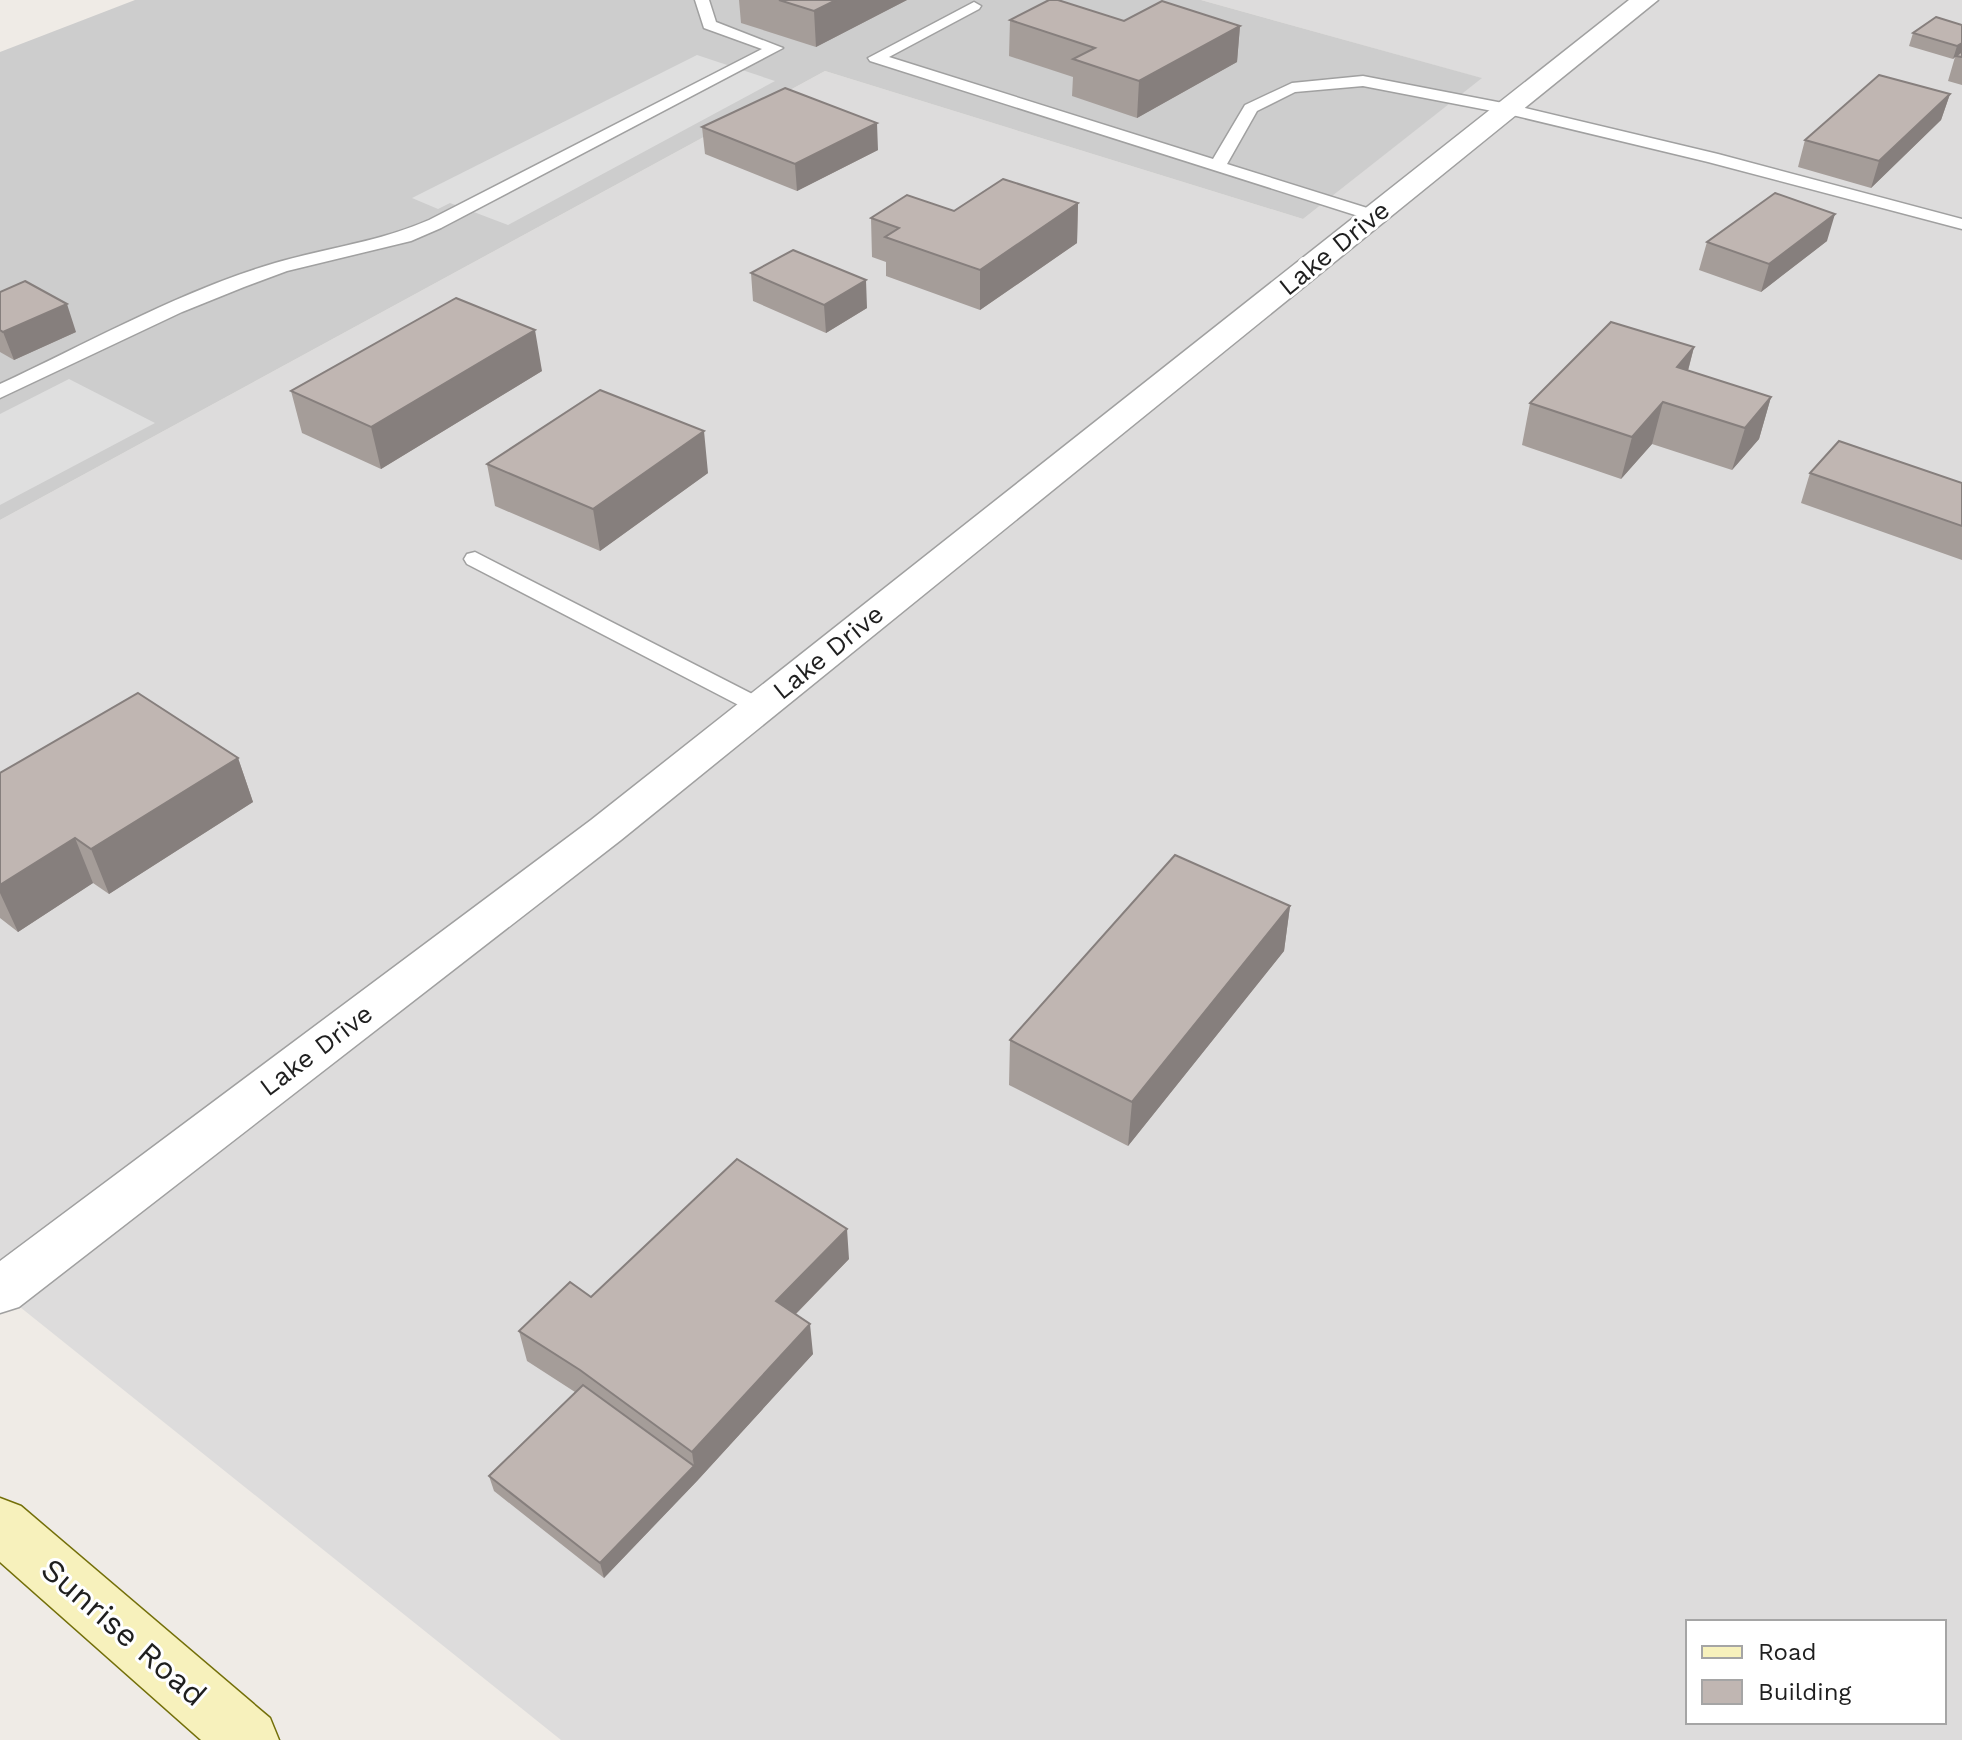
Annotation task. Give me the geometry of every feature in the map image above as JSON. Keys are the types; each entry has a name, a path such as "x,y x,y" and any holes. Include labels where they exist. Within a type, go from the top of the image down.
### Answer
{"main road":[{"name":"Sunrise Road","path":"0,1525 248,1740"}],"street":[{"name":"Lake Drive","path":"0,1291 606,830 1645,0"}],"lane":[{"path":"0,392 237,283 281,267 405,237 435,224 775,48 709,25 702,0"},
{"path":"974,6 876,58 1374,216"},
{"path":"1217,166 1251,108 1292,88 1363,81 1508,109 1712,158 1962,224"},
{"path":"475,559 760,707"}],"shaded area":[{"path":"135,0 1201,0 1482,78 1303,219 825,71 0,520 0,52"},
{"path":"1201,0 1962,0 1962,1740 561,1740 0,1291 0,520 825,71 1303,219 1481,78"},
{"path":"697,55 775,81 508,225 450,203 438,209 412,198"},
{"path":"69,379 155,423 0,505 0,414"}],"building":[{"path":"779,0 836,0 814,11"},
{"path":"1049,0 1058,0 1124,21 1162,1 1240,26 1139,81 1073,59 1095,48 1010,20"},
{"path":"1936,17 1962,25 1962,43 1957,46 1913,33"},
{"path":"1879,75 1950,94 1879,161 1805,140"},
{"path":"785,88 877,123 795,164 702,127"},
{"path":"1003,179 1078,203 980,270 885,237 899,228 871,218 907,195 954,211"},
{"path":"1775,193 1835,214 1769,264 1707,242"},
{"path":"793,250 866,280 824,305 751,273"},
{"path":"25,281 67,304 3,332 0,330 0,292"},
{"path":"456,298 535,330 371,427 291,391"},
{"path":"1611,322 1694,347 1677,367 1771,397 1745,428 1663,402 1632,437 1530,403"},
{"path":"600,390 704,431 593,509 487,464"},
{"path":"1839,441 1962,483 1962,526 1810,473"},
{"path":"138,693 238,758 91,849 75,838 0,885 0,773"},
{"path":"1175,855 1290,906 1132,1102 1010,1040"},
{"path":"737,1159 847,1229 776,1301 810,1324 692,1452 580,1370 519,1331 570,1282 591,1297"},
{"path":"583,1385 694,1466 600,1563 489,1476"}]}
